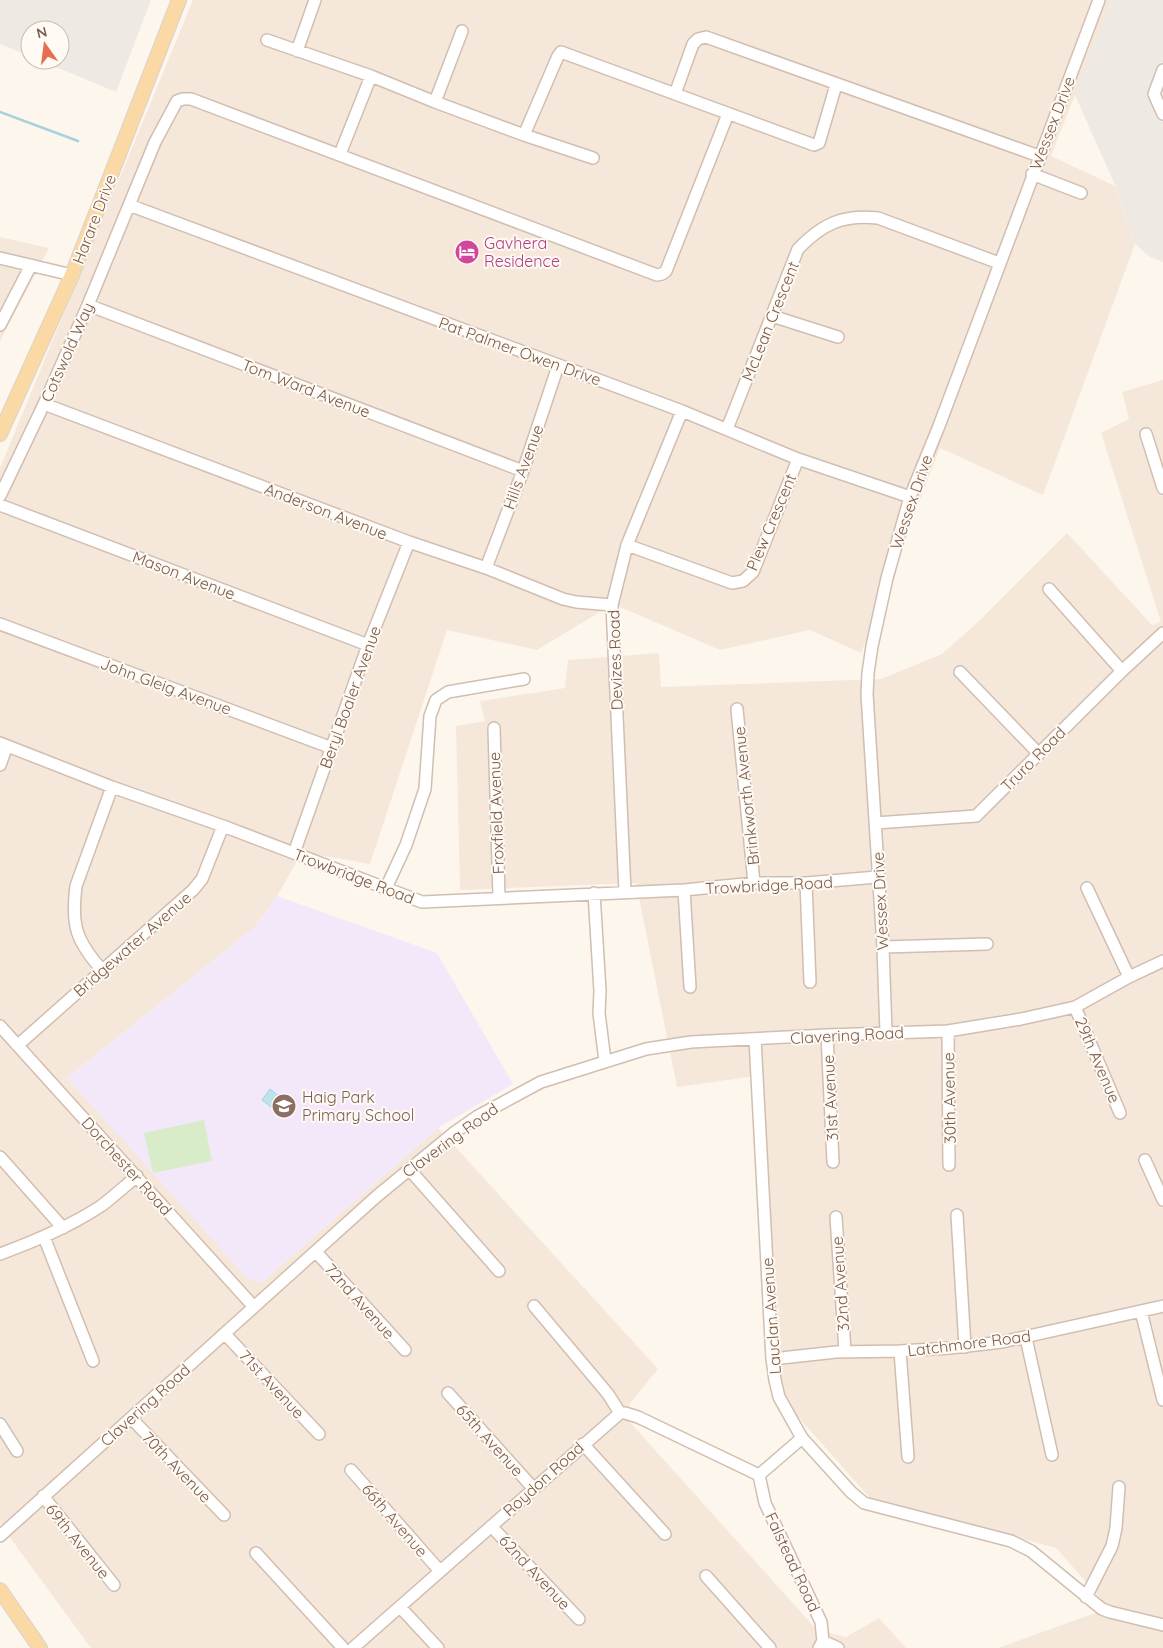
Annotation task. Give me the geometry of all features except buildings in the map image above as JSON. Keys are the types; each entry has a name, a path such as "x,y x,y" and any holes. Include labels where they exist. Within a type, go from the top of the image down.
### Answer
{"main road":[{"name":"Harare Drive","path":"0,434 72,275 179,0"},
{"path":"0,1590 40,1648"}],"street":[{"path":"296,51 315,0"},
{"name":"Wessex Drive","path":"886,1032 883,947 877,877 867,694 868,672 887,578 910,497 939,426 1098,0"},
{"path":"435,102 462,31"},
{"path":"675,94 693,44 698,39 706,37 1039,156"},
{"path":"267,40 371,76 524,135 593,158"},
{"path":"524,135 561,52 814,146 819,143 836,85"},
{"path":"1163,70 1154,94 1163,114"},
{"path":"371,76 340,154 657,275 666,271 728,114"},
{"name":"Cotswold Way","path":"0,496 88,305 147,160 177,101 183,98 191,99 340,154"},
{"path":"1032,174 1081,193"},
{"name":"Pat Palmer Owen Drive","path":"129,206 682,411 798,458 910,497"},
{"name":"McLean Crescent","path":"727,429 798,249 824,226 862,216 878,218 999,263"},
{"path":"0,258 72,275"},
{"path":"0,325 31,265"},
{"name":"Tom Ward Avenue","path":"88,305 523,471"},
{"path":"772,316 838,337"},
{"name":"Hills Avenue","path":"486,568 523,471 558,366"},
{"name":"Anderson Avenue","path":"44,404 562,598 576,602 612,605"},
{"name":"Devizes Road","path":"625,892 612,605 627,544 682,411"},
{"path":"1146,434 1163,488"},
{"name":"Plew Crescent","path":"627,544 732,583 743,581 753,572 798,458"},
{"name":"Mason Avenue","path":"0,505 368,645"},
{"name":"Beryl Boaler Avenue","path":"294,853 368,645 409,542"},
{"path":"1049,589 1122,671"},
{"name":"John Gleig Avenue","path":"0,624 332,748"},
{"name":"Truro Road","path":"875,823 976,816 1122,671 1163,633"},
{"path":"960,672 1039,754"},
{"path":"386,888 406,846 425,788 430,716 436,700 448,692 524,679"},
{"name":"Brinkworth Avenue","path":"738,709 754,883"},
{"name":"Froxfield Avenue","path":"494,728 499,897"},
{"path":"0,765 4,745"},
{"name":"Trowbridge Road","path":"4,745 422,902 684,890 754,883 806,883 877,877"},
{"path":"102,970 87,954 79,940 74,904 76,886 112,787"},
{"name":"Bridgewater Avenue","path":"18,1045 193,890 202,879 223,826"},
{"path":"806,883 810,982"},
{"path":"1087,888 1129,977"},
{"path":"684,890 690,987"},
{"path":"594,893 600,992 599,1013 606,1062"},
{"path":"883,947 987,944"},
{"name":"Clavering Road","path":"1,1532 409,1169 455,1132 496,1105 541,1082 646,1049 691,1042 886,1032 948,1031 1021,1019 1075,1007 1129,977 1163,961"},
{"name":"29th Avenue","path":"1075,1007 1120,1113"},
{"name":"Dorchester Road","path":"0,1026 254,1307"},
{"name":"30th Avenue","path":"948,1031 949,1165"},
{"name":"31st Avenue","path":"827,1035 834,1162"},
{"name":"Lauclan Avenue","path":"755,1039 774,1380 779,1397 802,1438 851,1492 864,1503 1012,1541 1031,1551 1102,1609 1163,1624"},
{"path":"0,1157 63,1228"},
{"path":"1146,1160 1163,1200"},
{"path":"409,1169 499,1271"},
{"path":"0,1254 44,1238 63,1228 101,1205 137,1176"},
{"path":"957,1215 965,1347"},
{"name":"32nd Avenue","path":"836,1217 845,1351"},
{"path":"44,1238 93,1361"},
{"name":"72nd Avenue","path":"316,1252 405,1350"},
{"path":"534,1306 608,1394 620,1413 638,1417 759,1475 802,1438"},
{"name":"Latchmore Road","path":"772,1359 845,1351 900,1351 965,1347 1026,1338 1163,1306"},
{"path":"1141,1311 1163,1400"},
{"name":"71st Avenue","path":"225,1334 319,1434"},
{"path":"1026,1338 1052,1455"},
{"path":"900,1351 908,1457"},
{"name":"65th Avenue","path":"448,1393 533,1488"},
{"name":"Roydon Road","path":"352,1648 620,1413"},
{"name":"70th Avenue","path":"131,1418 224,1515"},
{"path":"0,1424 17,1451"},
{"path":"584,1444 665,1534"},
{"name":"66th Avenue","path":"351,1470 439,1570"},
{"name":"Falstead Road","path":"759,1475 765,1502 819,1616 823,1629 821,1645"},
{"path":"1086,1597 1112,1546 1116,1528 1119,1487"},
{"name":"69th Avenue","path":"43,1496 114,1585"},
{"name":"62nd Avenue","path":"491,1526 579,1619"},
{"path":"256,1553 343,1648"},
{"path":"706,1576 770,1648"},
{"path":"400,1607 438,1648"},
{"path":"821,1645 838,1648"}],"shaded area":[{"path":"0,0 151,0 116,92 63,70 70,70 70,20 20,20 20,52 0,44"},
{"path":"193,0 1112,0 1051,156 1115,186 1135,244 1043,495 940,448 861,653 810,630 720,650 613,604 537,650 447,630 370,864 302,852 277,896 255,927 67,1078 261,1283 438,1128 658,1369 630,1403 627,1419 817,1630 846,1637 879,1618 906,1648 91,1648 0,1524 0,468"},
{"path":"1112,0 1163,0 1163,262 1150,257 1135,244 1115,185 1074,93"},
{"path":"0,237 49,248 0,341"},
{"path":"1163,380 1163,1648 998,1648 1109,1608 1056,1548 870,1498 768,1383 765,1351 756,1076 677,1087 636,883 460,890 456,726 485,721 480,701 565,688 568,660 659,653 661,687 881,679 942,654 978,622 1067,533 1152,625 1161,622 1101,433 1129,419 1122,392"},
{"name":"Haig Park Primary School","path":"277,896 437,953 513,1084 438,1128 261,1283 247,1278 67,1078 255,927"}],"green space":[{"path":"204,1120 212,1161 153,1173 144,1133"}],"water":[{"path":"270,1089 291,1106 283,1116 262,1100"}],"waterway":[{"path":"0,112 78,141"}],"place":[{"name":"Gavhera Residence","path":"467,252"},
{"name":"Haig Park Primary School","path":"284,1106"}]}
